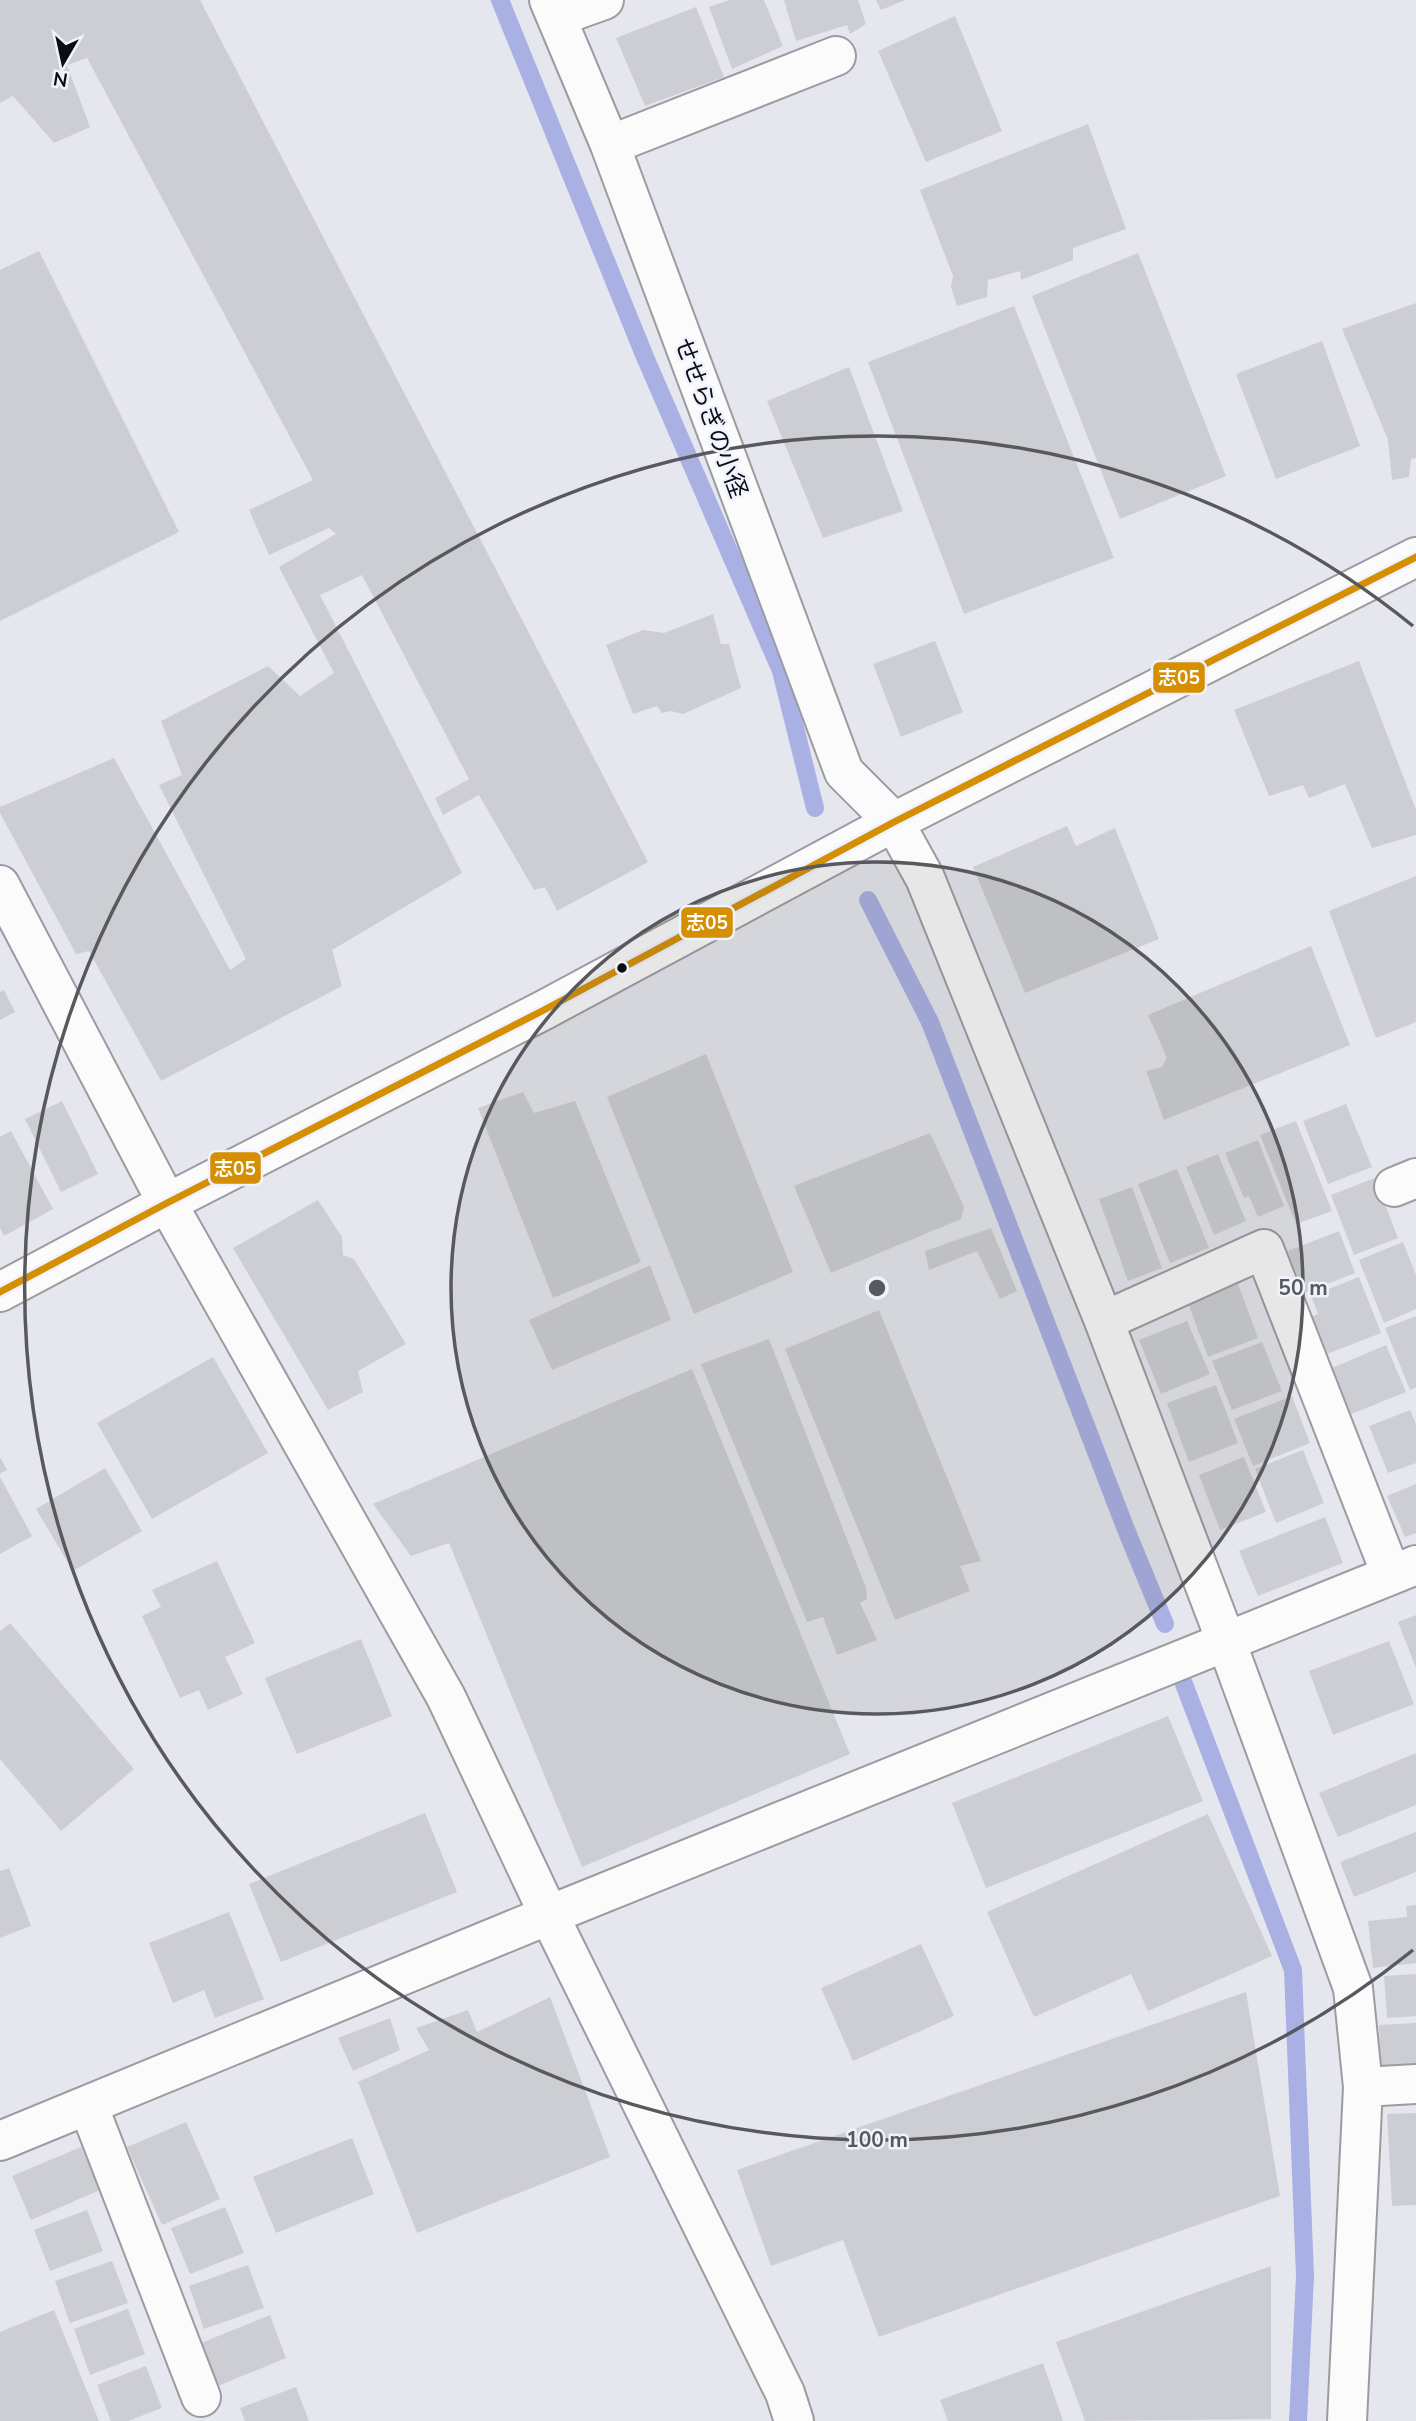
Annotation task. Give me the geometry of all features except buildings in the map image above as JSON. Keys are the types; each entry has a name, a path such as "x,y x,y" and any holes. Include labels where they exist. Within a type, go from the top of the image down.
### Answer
{"street":[{"path":"552,9 604,0"},
{"name":"せせらぎの小径","path":"552,9 610,145 844,772 894,822 925,878 1104,1321 1227,1641 1353,1987 1363,2087 1347,2421"},
{"path":"610,145 836,56"},
{"path":"0,1292 167,1203 544,1010 894,822 1416,557"},
{"path":"0,885 167,1203 446,1697 549,1915 785,2393 794,2421"},
{"path":"0,2141 549,1915 1404,1570 1264,1249 1104,1321"},
{"path":"1363,2087 1416,2084"},
{"path":"88,2105 201,2398"}],"waterway":[{"path":"500,0 645,357 781,671 815,808"},
{"path":"868,900 930,1022 1165,1624"},
{"path":"1184,1684 1293,1970 1305,2276 1298,2421"}],"transit line":[{"name":"志05","path":"0,1292 167,1203 544,1010 894,822 1416,557"}]}
